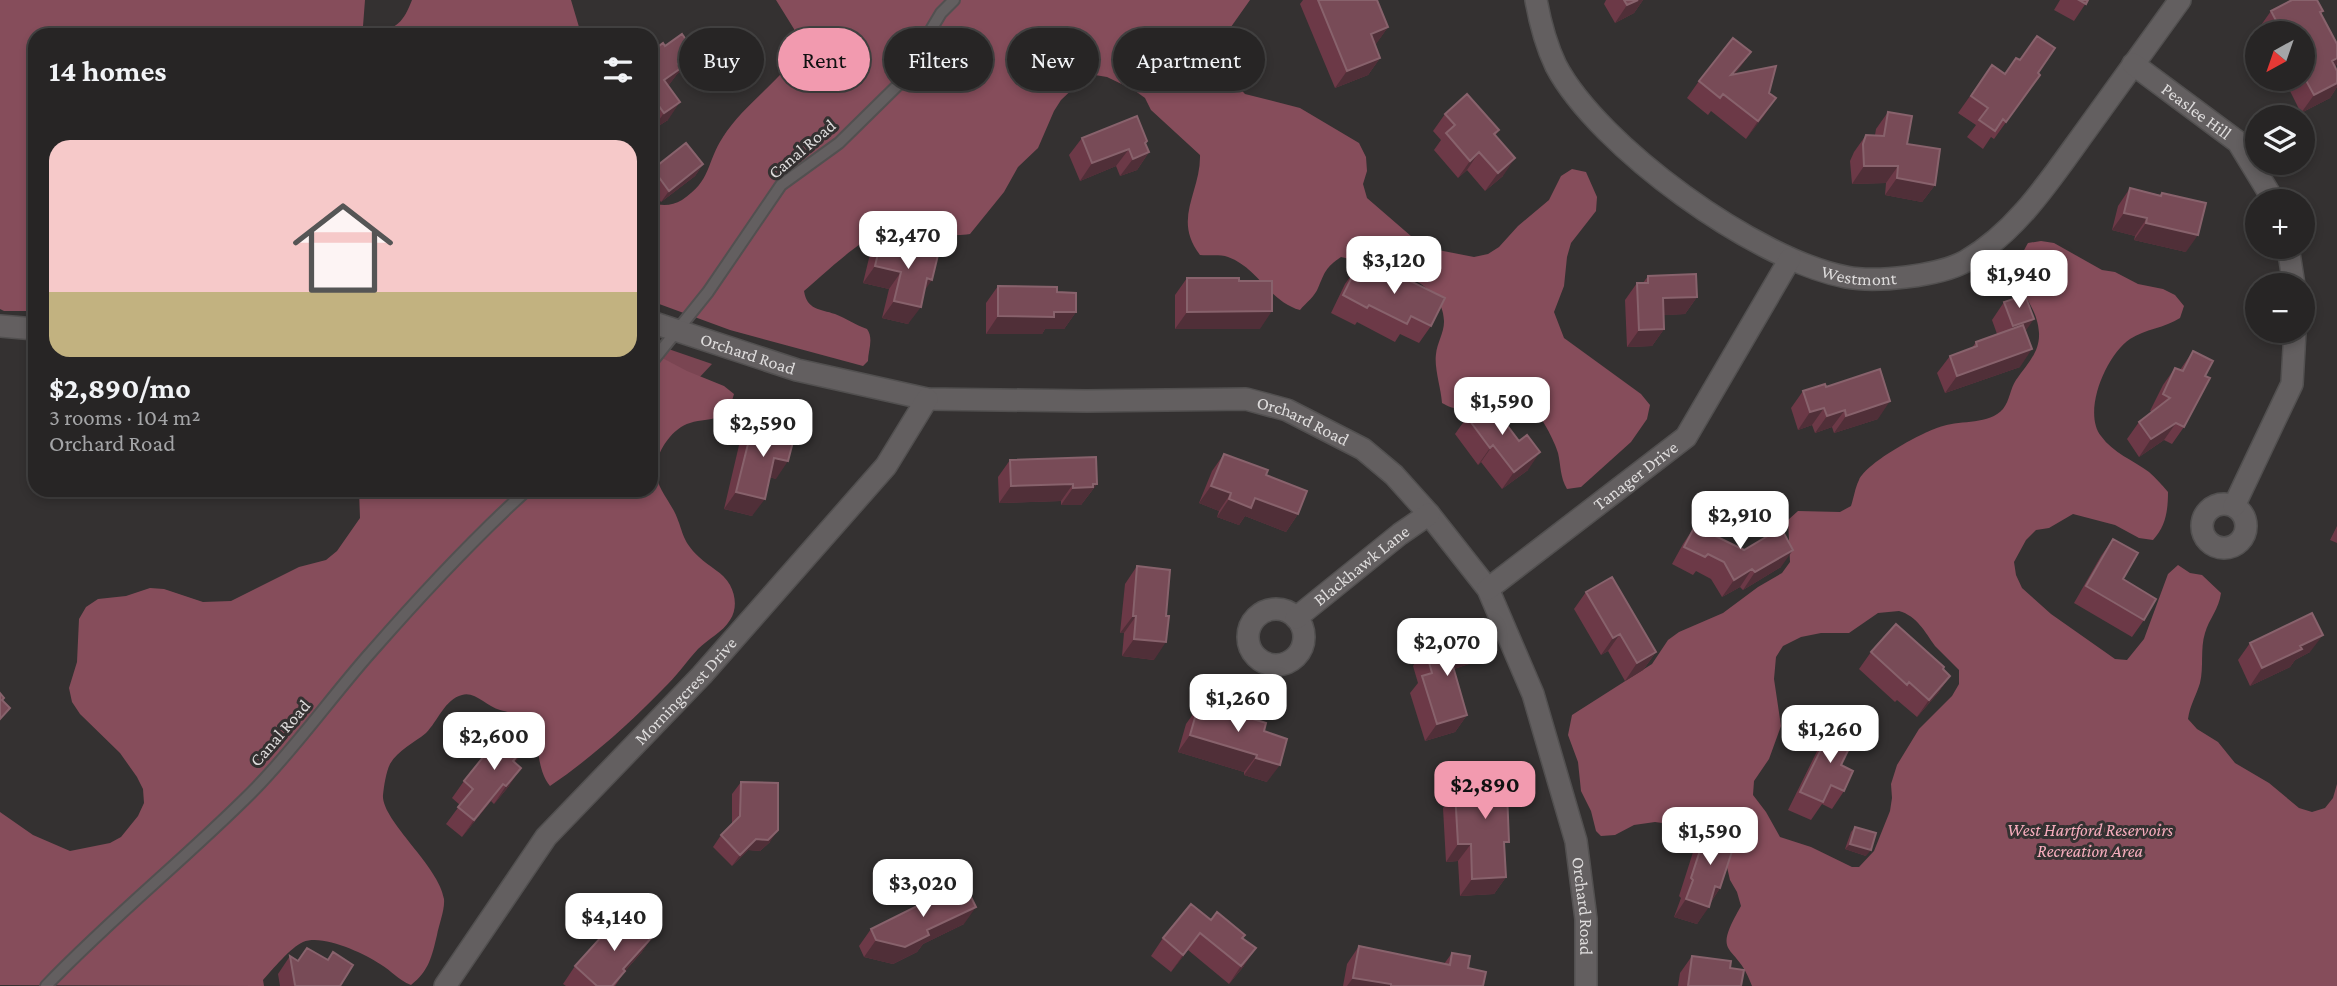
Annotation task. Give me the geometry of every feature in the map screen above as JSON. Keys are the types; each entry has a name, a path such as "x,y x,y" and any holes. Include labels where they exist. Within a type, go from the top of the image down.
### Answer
{"street":[{"name":"Westmont","path":"1536,0 1540,24 1556,66 1584,107 1622,146 1714,218 1790,260 1847,277 1882,279 1918,276 1963,263 1993,242 2036,198 2180,0"},
{"name":"Peaslee Hill","path":"2133,64 2238,142 2267,189"},
{"name":"Tanager Drive","path":"1488,589 1686,437 1790,260"},
{"name":"Orchard Road","path":"658,325 797,369 927,399 1246,399 1287,410 1363,449 1394,475 1429,514 1488,589 1533,694 1576,841 1586,919 1586,986"},
{"path":"0,326 28,328"},
{"path":"2234,506 2292,384 2294,343"},
{"name":"Morningcrest Drive","path":"445,986 545,836 702,675 886,466 927,399"},
{"name":"Blackhawk Lane","path":"1296,618 1429,514"}],"lane":[{"name":"Canal Road","path":"658,354 708,292 781,185 839,143 898,85 941,13 954,0"},
{"name":"Canal Road","path":"46,986 89,941 252,793 380,642 478,535 519,497"}],"shaded area":[{"path":"658,345 712,364 658,422"}],"green space":[{"path":"0,0 365,0 365,28 28,28 28,311 0,309"},
{"path":"412,0 571,0 579,27 392,28 406,14"},
{"path":"776,0 1250,0 1230,28 1113,28 1113,80 1099,76 1099,28 1007,28 1007,91 1070,91 1054,111 1038,148 1018,167 1004,192 970,234 945,234 907,223 896,224 868,238 804,291 808,302 815,308 867,329 870,345 868,361 863,366 730,330 658,304 658,204 674,203 692,193 704,178 723,137 778,77 778,91 870,91 870,28 793,28"},
{"path":"1135,91 1242,91 1300,108 1359,143 1366,157 1367,171 1363,184 1367,198 1419,243 1433,249 1474,257 1488,254 1499,247 1518,226 1549,200 1561,176 1572,169 1586,172 1597,197 1596,211 1571,243 1564,286 1554,312 1564,338 1641,394 1650,405 1647,419 1631,442 1581,487 1567,489 1554,442 1530,407 1506,401 1482,402 1458,408 1442,403 1436,360 1444,322 1441,307 1433,294 1421,284 1389,269 1341,257 1329,267 1315,294 1300,310 1280,300 1238,262 1225,256 1200,255 1192,242 1188,217 1200,155 1151,110 1145,98"},
{"name":"West Hartford Reservoirs Recreation Area","path":"2028,243 2054,243 2102,270 2115,272 2138,284 2163,289 2175,295 2184,306 2180,318 2136,336 2121,347 2105,370 2095,399 2096,426 2101,436 2117,452 2149,472 2168,492 2161,529 2153,540 2139,538 2115,525 2073,514 2049,528 2036,530 2026,540 2014,562 2016,575 2022,588 2051,614 2115,659 2127,660 2144,639 2168,574 2178,565 2190,573 2202,575 2221,593 2205,633 2200,683 2188,719 2197,729 2218,742 2235,763 2269,783 2299,808 2312,812 2325,808 2333,798 2337,784 2337,986 1752,986 1727,943 1727,935 1741,906 1730,880 1720,837 1710,827 1682,828 1655,822 1634,825 1615,835 1601,836 1596,831 1591,811 1581,791 1578,762 1568,735 1572,715 1652,664 1668,640 1679,632 1723,613 1782,573 1790,562 1788,520 1798,511 1840,512 1851,506 1864,473 1897,448 1934,429 1990,418 2003,409 2014,383 2035,353 2039,340 2037,320 2019,281 2021,258","holes":["1878,613 1905,613 1920,625 1935,646 1959,670 1959,684 1952,696 1919,729 1897,765 1891,784 1890,811 1874,851 1859,867 1852,867 1811,847 1780,837 1753,795 1754,781 1769,759 1781,726 1774,679 1776,657 1783,646 1801,637 1821,633 1849,633"]},
{"path":"658,356 724,386 734,394 727,411 722,415 678,429 667,440 658,460"},
{"path":"658,481 688,545 730,585 734,594 734,612 727,624 698,649 637,715 594,753 550,786 541,769 531,725 516,714 495,708 467,694 451,701 426,733 393,759 385,779 385,805 432,872 444,899 431,956 426,969 411,985 353,950 311,940 303,942 287,954 263,980 264,986 0,985 0,812 33,835 70,851 110,843 121,837 138,816 144,803 143,789 120,753 80,714 72,702 69,688 77,662 79,619 86,607 98,599 126,596 150,588 164,589 203,602 231,601 299,567 326,560 337,551 360,518 359,497 658,497"}],"building":[{"path":"1318,0 1377,0 1388,27 1371,34 1380,58 1347,71"},
{"path":"1624,0 1638,0 1627,5"},
{"path":"2292,0 2317,0 2323,11 2320,12 2337,44 2337,58 2332,61 2337,71 2337,83 2314,95 2312,91 2315,91 2315,21 2276,21 2271,11"},
{"path":"679,36 679,69 664,80 680,102 664,113 658,105 658,47 663,43 665,46"},
{"path":"2037,36 2055,48 2038,73 2040,75 2006,122 2003,119 1995,131 1979,120 1988,108 1971,96 1992,65 2005,74 2016,58 2020,60"},
{"path":"1733,38 1751,52 1731,75 1776,66 1769,93 1776,98 1758,121 1723,94 1720,98 1699,81"},
{"path":"1467,94 1499,130 1494,134 1515,158 1498,173 1479,152 1470,161 1446,133 1455,125 1445,114"},
{"path":"1888,112 1912,116 1907,144 1940,149 1935,185 1897,178 1898,166 1864,166 1863,144 1866,135 1884,136"},
{"path":"1137,116 1149,152 1133,159 1129,149 1092,163 1082,138"},
{"path":"686,143 703,164 669,191 658,176 658,165"},
{"path":"2130,188 2206,203 2198,235 2146,223 2147,218 2124,213"},
{"path":"881,241 938,255 932,280 927,278 921,307 894,301 901,272 875,266"},
{"path":"1357,267 1381,279 1386,269 1445,298 1431,326 1411,316 1407,324 1343,295"},
{"path":"1696,274 1697,297 1663,298 1664,329 1639,330 1637,283 1648,283 1648,276"},
{"path":"1187,278 1272,281 1272,311 1187,312"},
{"path":"998,286 1057,287 1057,292 1076,293 1076,312 1054,312 1054,317 998,316"},
{"path":"2025,295 2034,319 2013,326 2004,302"},
{"path":"2023,325 2032,349 1957,376 1950,356 1977,346 1976,342"},
{"path":"2193,351 2213,361 2205,376 2210,378 2184,427 2176,423 2151,439 2139,422 2170,398 2163,394 2175,368 2183,371"},
{"path":"1880,369 1890,401 1846,416 1845,410 1827,416 1824,408 1810,412 1803,391 1825,384 1826,387"},
{"path":"1488,400 1519,441 1527,435 1540,452 1514,472 1493,445 1490,448 1467,417"},
{"path":"753,424 795,434 788,461 774,458 765,499 736,492"},
{"path":"1224,454 1268,470 1266,475 1307,491 1298,514 1255,498 1251,508 1229,499 1231,493 1211,486"},
{"path":"1096,457 1097,484 1093,484 1093,487 1073,488 1073,484 1011,486 1010,460"},
{"path":"1695,526 1744,550 1781,528 1793,550 1755,572 1752,569 1734,580 1724,562 1684,547"},
{"path":"2113,539 2138,553 2123,579 2156,599 2144,620 2086,586"},
{"path":"1137,566 1170,570 1166,642 1134,639"},
{"path":"1612,577 1656,652 1637,663 1620,634 1613,638 1586,592"},
{"path":"2312,613 2323,635 2300,646 2302,649 2262,668 2250,643"},
{"path":"1896,624 1944,667 1950,676 1929,700 1909,682 1907,685 1871,652"},
{"path":"1480,632 1484,645 1450,656 1467,715 1437,724 1422,676 1432,673 1425,648"},
{"path":"0,693 4,698 2,700 10,708 0,719"},
{"path":"1211,706 1266,723 1264,731 1287,739 1280,765 1256,758 1257,755 1190,735 1198,707 1209,711"},
{"path":"1834,723 1856,734 1841,765 1853,771 1844,791 1831,785 1823,802 1800,792"},
{"path":"520,724 534,736 513,761 521,768 506,786 503,784 474,820 458,807 473,789 464,781 488,751 493,756"},
{"path":"1506,767 1509,842 1504,842 1506,877 1472,879 1471,844 1458,844 1455,791 1468,791 1466,769"},
{"path":"741,782 778,783 778,830 768,840 756,839 740,855 721,835 740,816"},
{"path":"1855,827 1876,833 1871,850 1850,844"},
{"path":"1707,829 1736,839 1720,888 1715,886 1709,907 1686,899"},
{"path":"966,887 976,907 927,930 929,935 905,947 876,940 871,929 933,898 935,902"},
{"path":"1191,904 1211,920 1217,912 1245,935 1242,938 1256,948 1241,966 1200,933 1183,955 1163,938"},
{"path":"629,914 653,936 623,969 625,971 612,986 597,986 575,966 602,936 606,939"},
{"path":"1359,946 1450,965 1452,953 1470,956 1468,968 1486,972 1483,986 1391,986 1353,978"},
{"path":"307,948 328,960 333,952 353,965 340,986 295,985 290,956 298,961"},
{"path":"1692,956 1731,961 1730,968 1744,970 1741,986 1688,986"}]}
